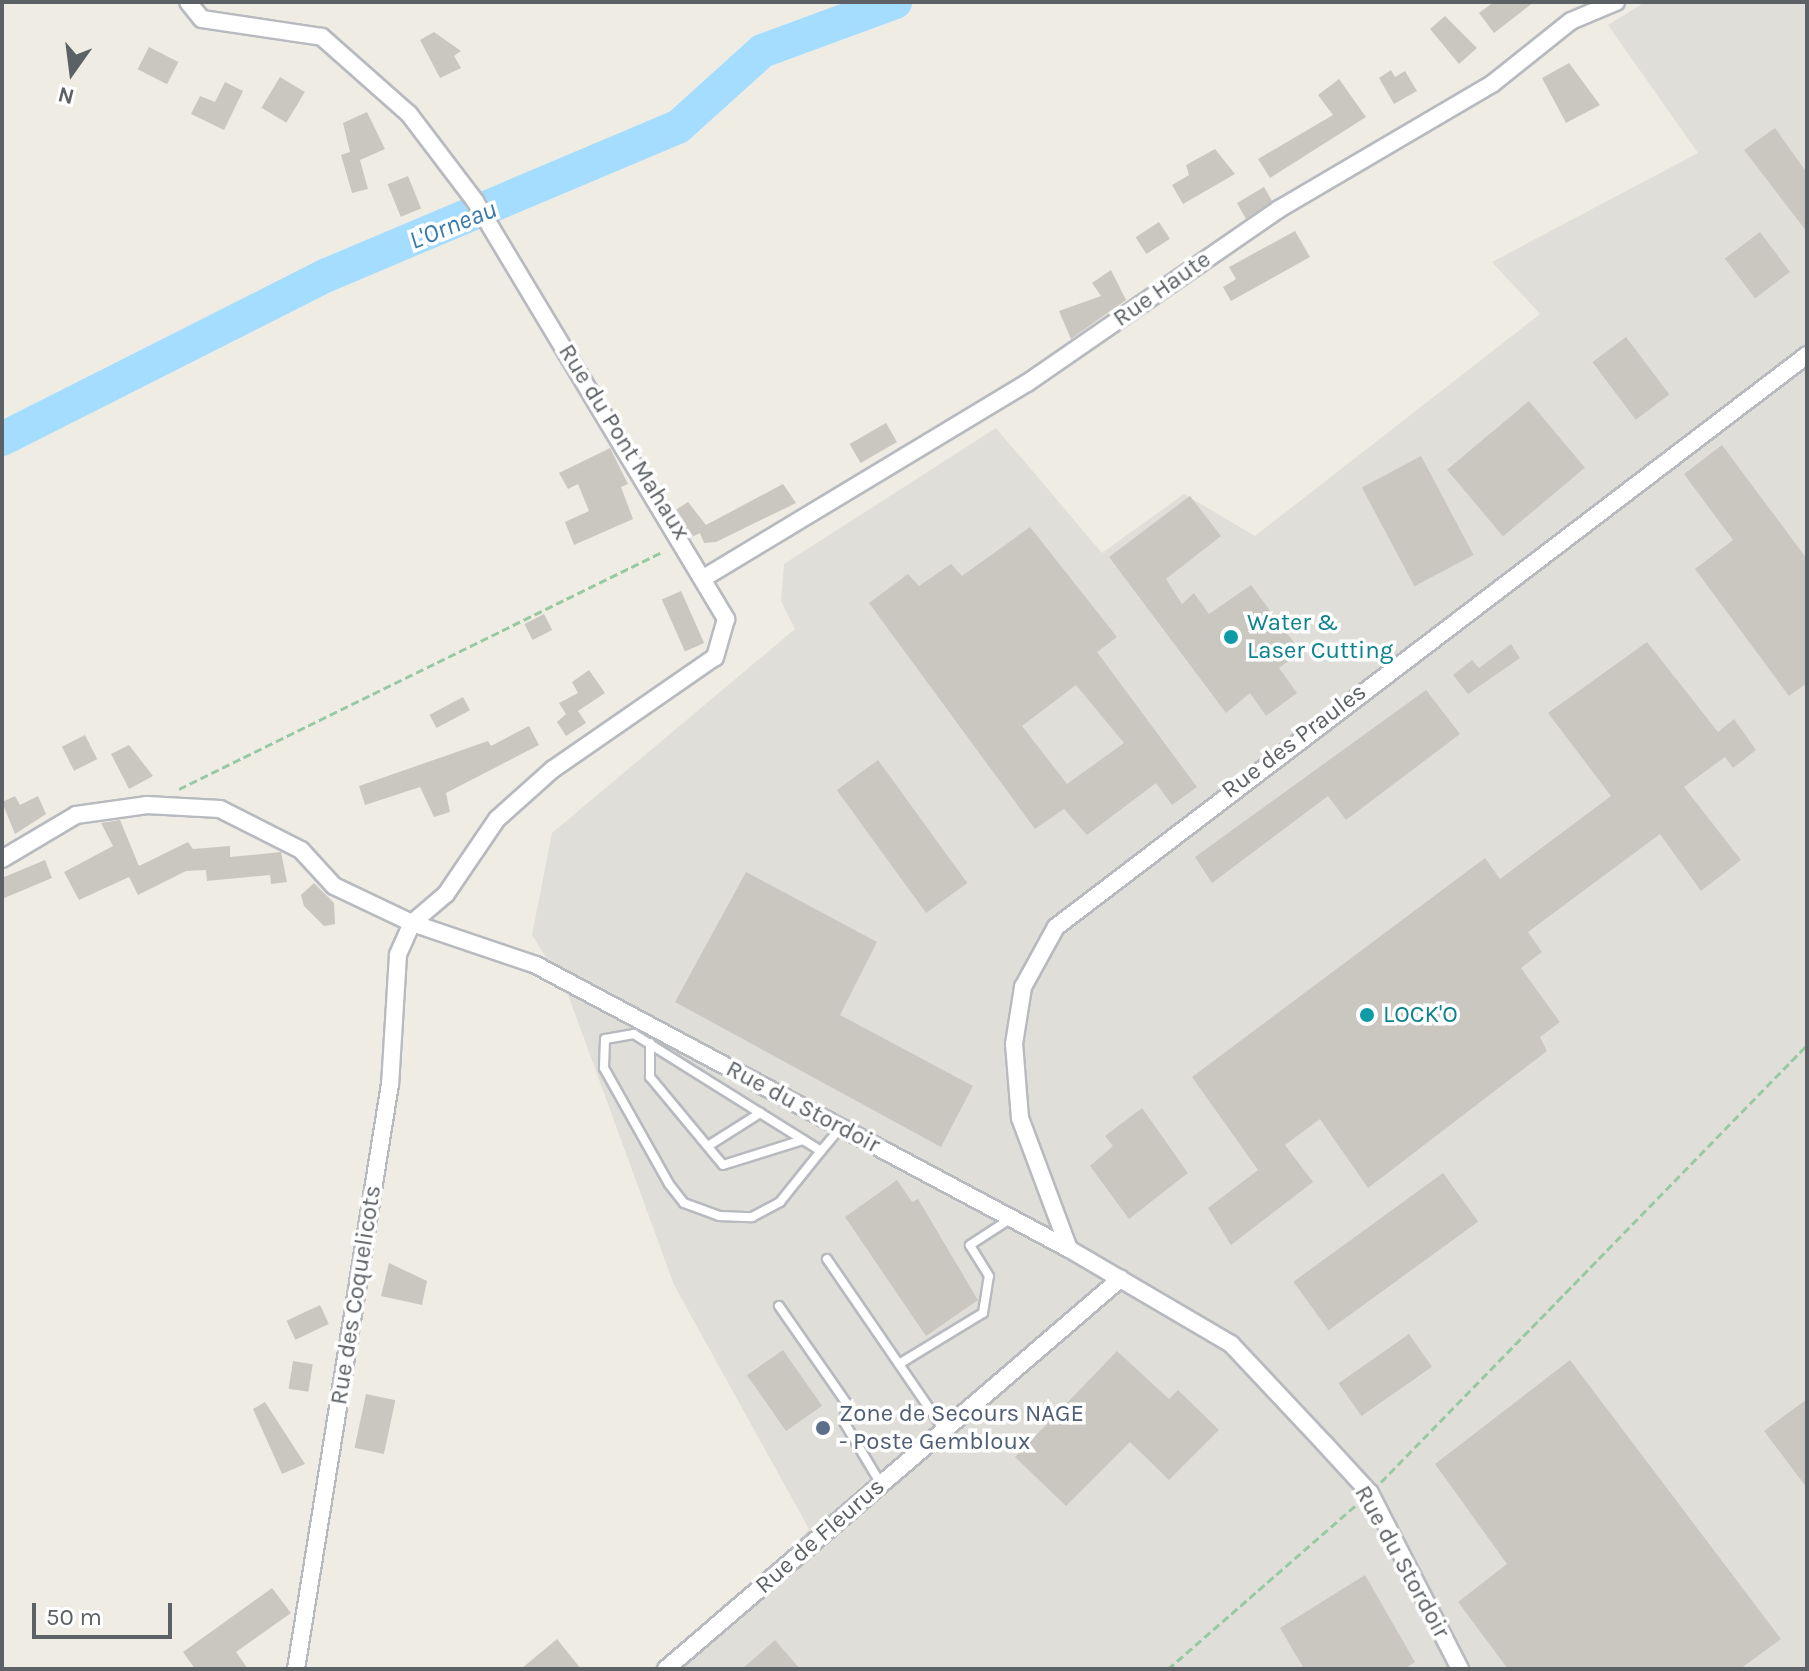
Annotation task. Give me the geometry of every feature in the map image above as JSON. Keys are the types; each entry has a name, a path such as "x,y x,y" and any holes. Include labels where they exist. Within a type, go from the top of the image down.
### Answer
{"street":[{"name":"Rue du Pont Mahaux","path":"188,2 202,19 322,37 409,114 475,201 707,576 726,619 715,657 553,769 497,819 446,894 412,923"},
{"name":"Rue Haute","path":"707,576 1027,383 1279,209 1492,84 1571,21 1616,2"},
{"name":"Rue des Praules","path":"1069,1249 1020,1118 1014,1044 1023,987 1056,927 1807,355"},
{"name":"Rue du Stordoir","path":"2,859 76,815 147,805 220,809 301,850 334,886 412,923 536,965 1069,1249 1231,1344 1370,1493 1460,1669"},
{"name":"Rue des Coquelicots","path":"296,1669 390,1084 398,955 412,923"},
{"name":"Rue de Fleurus","path":"666,1669 1120,1279"}],"lane":[{"path":"821,1151 634,1034 605,1039 604,1068 684,1203 719,1216 752,1217 780,1202 821,1151 840,1127"},
{"path":"650,1043 650,1077 723,1165 803,1140"},
{"path":"708,1146 760,1113"},
{"path":"899,1364 983,1313 989,1276 970,1245 1011,1218"},
{"path":"827,1259 944,1430"},
{"path":"779,1306 847,1404 844,1422 881,1484"}],"path":[{"path":"176,791 684,541"},
{"path":"1168,1669 1370,1493 1807,1045"}],"shaded area":[{"path":"1645,2 1807,2 1807,1669 677,1669 809,1529 674,1285 566,989 532,935 552,833 795,629 781,601 784,564 996,428 1102,553 1184,494 1255,536 1540,314 1492,262 1698,153 1608,25"}],"building":[{"path":"1494,2 1534,2 1494,33 1479,13"},
{"path":"1445,16 1477,48 1459,64 1430,29"},
{"path":"434,32 461,51 454,56 461,68 440,78 420,40"},
{"path":"149,47 178,62 167,84 138,69"},
{"path":"1569,63 1600,105 1566,123 1542,78"},
{"path":"1391,70 1395,77 1405,71 1417,91 1394,104 1379,78"},
{"path":"280,77 305,92 286,123 261,108"},
{"path":"1339,79 1366,117 1270,178 1258,159 1333,115 1318,95"},
{"path":"225,82 243,91 224,130 191,114 200,96 215,102"},
{"path":"367,112 385,149 360,160 368,189 352,193 341,155 350,152 343,123"},
{"path":"1775,128 1807,173 1807,232 1744,150"},
{"path":"1215,149 1235,174 1183,204 1172,185 1189,175 1186,165"},
{"path":"408,176 421,208 401,217 388,184"},
{"path":"1264,187 1272,201 1246,219 1237,203"},
{"path":"1159,222 1170,239 1146,254 1136,237"},
{"path":"1295,231 1310,257 1231,301 1223,287 1236,279 1229,267"},
{"path":"1760,232 1790,272 1755,298 1725,258"},
{"path":"1111,270 1126,300 1071,339 1059,311 1101,296 1092,283"},
{"path":"1626,337 1669,395 1636,420 1592,362"},
{"path":"1529,401 1585,468 1503,536 1447,470"},
{"path":"886,423 897,442 861,463 850,444"},
{"path":"1722,445 1807,559 1807,683 1789,696 1695,569 1733,540 1684,474"},
{"path":"610,448 628,484 621,487 633,519 574,545 565,522 589,511 578,484 568,489 559,473"},
{"path":"1421,456 1474,555 1414,586 1362,487"},
{"path":"783,484 796,503 716,542 704,543 700,533 690,538 674,511 688,502 706,525"},
{"path":"1190,496 1221,536 1166,579 1182,604 1194,593 1209,614 1251,585 1301,652 1279,668 1297,693 1266,716 1250,693 1226,713 1109,557"},
{"path":"1030,527 1117,637 1097,652 1197,787 1172,805 1156,783 1087,835 1064,809 1035,829 869,603 908,574 919,586 951,564 962,576","holes":["1076,685 1124,743 1067,784 1022,726"]},
{"path":"681,591 704,643 685,652 662,600"},
{"path":"544,614 552,630 533,640 524,624"},
{"path":"1647,642 1718,732 1734,719 1756,750 1733,768 1725,757 1684,787 1741,860 1701,891 1660,834 1528,932 1542,952 1521,968 1560,1022 1540,1037 1547,1051 1368,1188 1320,1119 1285,1145 1313,1182 1231,1245 1208,1208 1258,1170 1192,1077 1485,858 1500,879 1611,796 1548,713"},
{"path":"1511,644 1520,658 1468,694 1453,675 1472,660 1479,668"},
{"path":"589,670 605,693 578,711 586,723 566,736 557,722 566,714 559,703 578,693 572,682"},
{"path":"1426,690 1460,734 1346,820 1328,796 1212,883 1195,857"},
{"path":"463,697 470,710 436,728 429,715"},
{"path":"529,726 539,745 446,793 450,812 434,817 420,787 365,805 359,786 488,741 491,746"},
{"path":"85,735 97,759 74,771 62,747"},
{"path":"129,745 153,776 129,789 111,754"},
{"path":"878,760 967,883 926,913 837,790"},
{"path":"15,796 20,805 38,796 46,814 15,834 2,802"},
{"path":"120,820 139,866 188,842 193,849 230,846 230,857 281,852 287,882 271,884 270,875 207,881 206,870 186,871 138,895 129,877 79,900 64,872 113,846 101,823"},
{"path":"45,860 52,878 2,899 2,878"},
{"path":"746,872 877,942 840,1015 973,1086 941,1147 675,1002"},
{"path":"314,883 334,903 335,924 324,926 304,906 301,895"},
{"path":"1142,1108 1188,1173 1129,1219 1090,1166 1113,1146 1105,1136"},
{"path":"1443,1173 1478,1222 1329,1330 1293,1282"},
{"path":"897,1180 912,1202 918,1199 978,1300 926,1336 845,1217"},
{"path":"389,1263 427,1281 422,1305 381,1296"},
{"path":"320,1305 329,1324 295,1340 286,1321"},
{"path":"1409,1334 1432,1367 1361,1416 1339,1383"},
{"path":"783,1350 822,1406 786,1431 747,1375"},
{"path":"1117,1351 1169,1399 1178,1390 1219,1430 1169,1480 1130,1442 1066,1506 1015,1457"},
{"path":"1570,1360 1781,1639 1740,1669 1508,1669 1458,1602 1507,1564 1435,1464"},
{"path":"293,1361 313,1364 308,1392 289,1389"},
{"path":"366,1394 395,1400 384,1454 355,1448"},
{"path":"1807,1399 1807,1488 1764,1431"},
{"path":"265,1402 305,1464 282,1474 253,1409"},
{"path":"1365,1575 1415,1662 1404,1669 1304,1669 1280,1628"},
{"path":"272,1588 291,1613 236,1652 248,1669 195,1669 183,1652"},
{"path":"557,1639 581,1669 521,1669"},
{"path":"775,1640 800,1669 742,1669"}],"waterway":[{"name":"L'Orneau","path":"2,439 327,275 678,127 762,51 895,2"}],"place":[{"name":"Water & Laser Cutting","path":"1231,637"},
{"name":"LOCK'O","path":"1367,1015"},
{"name":"Zone de Secours NAGE - Poste Gembloux","path":"823,1428"}]}
